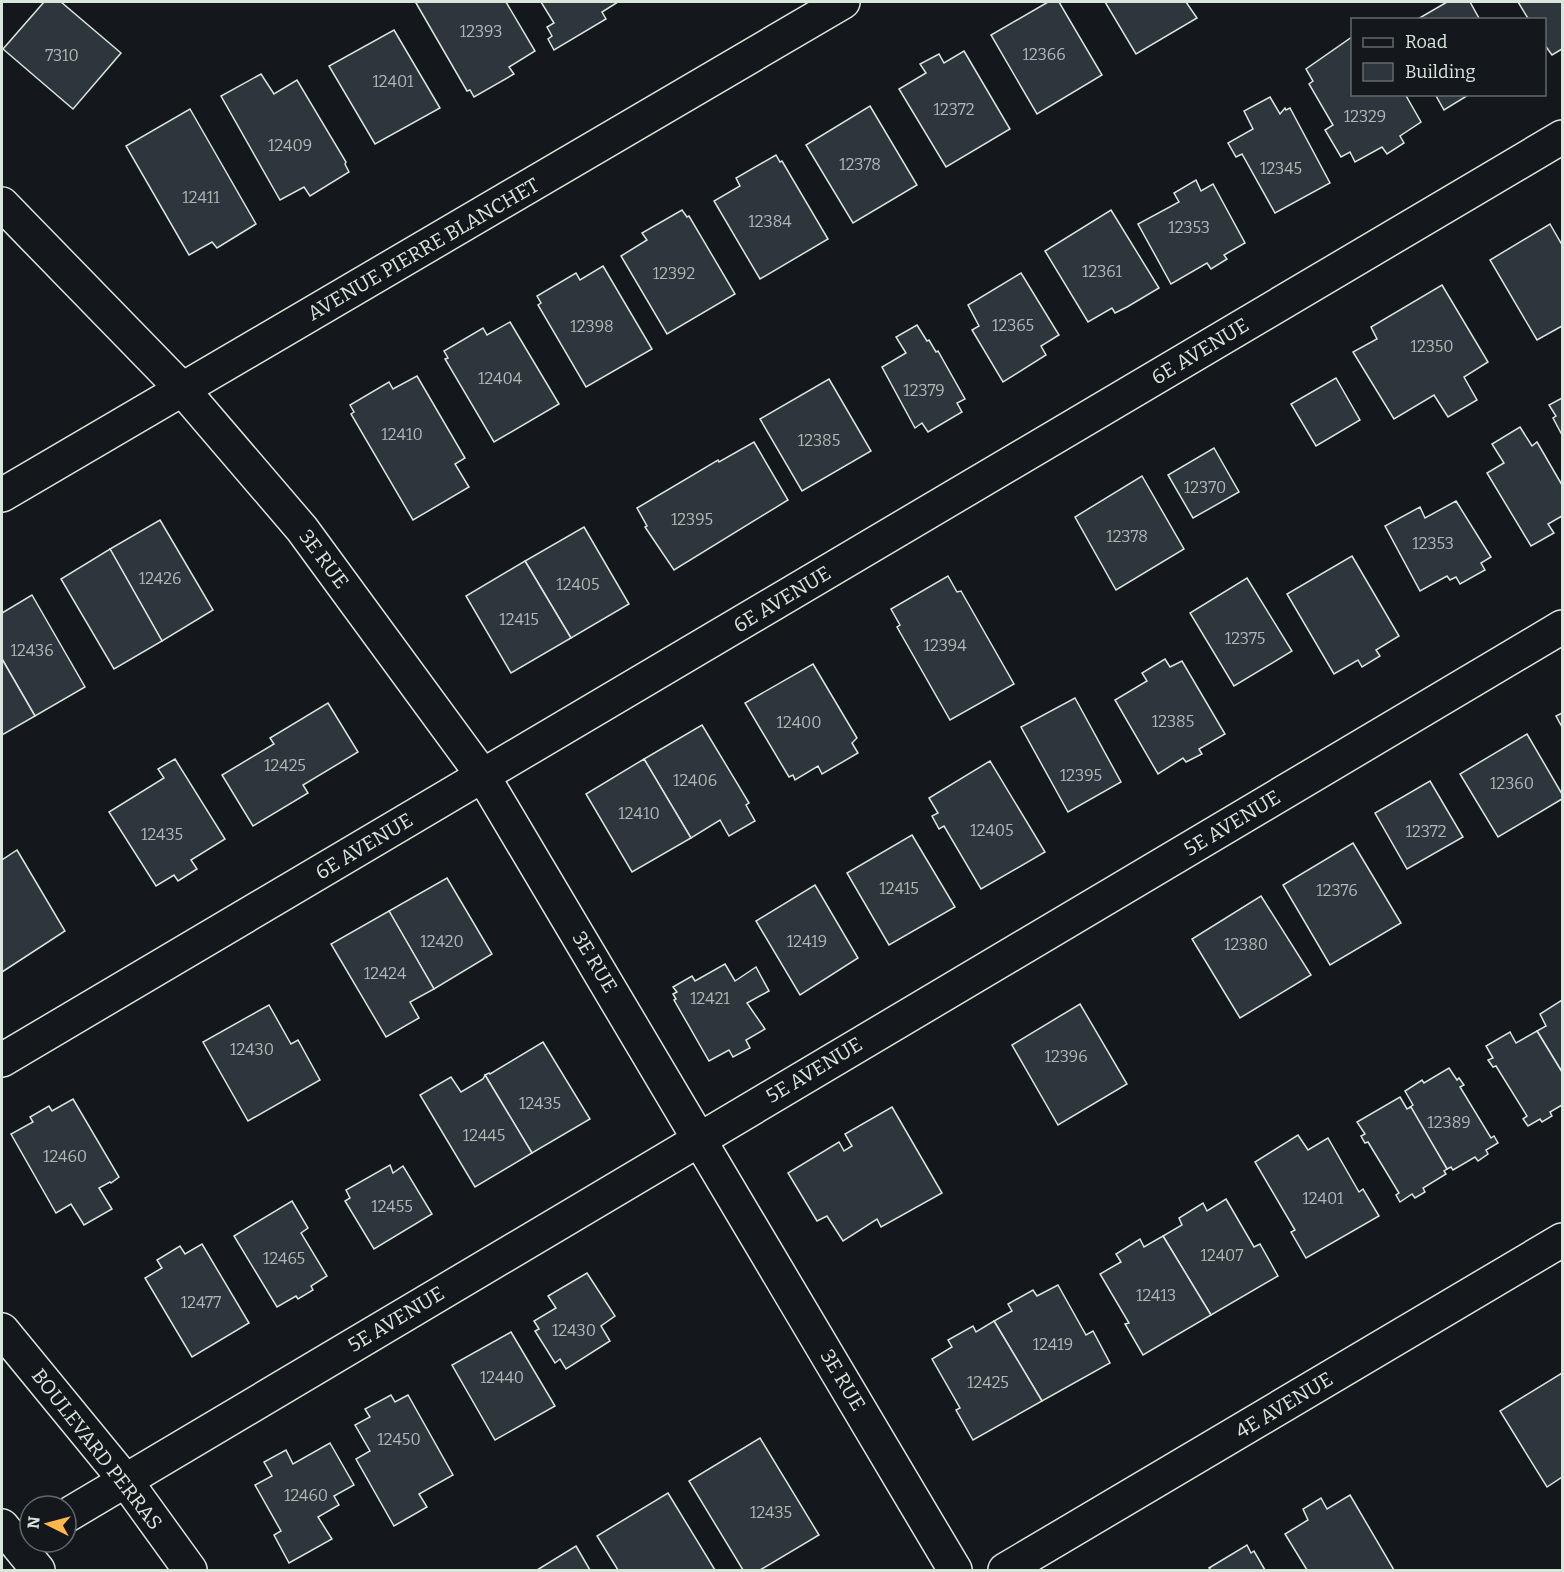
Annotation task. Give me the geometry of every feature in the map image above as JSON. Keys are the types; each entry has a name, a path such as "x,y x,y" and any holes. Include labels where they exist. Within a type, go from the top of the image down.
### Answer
{"street":[{"name":"AVENUE PIERRE BLANCHET","path":"2,495 843,2"},
{"name":"6E AVENUE","path":"2,1060 1563,137"},
{"name":"3E RUE","path":"2,204 183,390 302,529 483,776 955,1570"},
{"name":"5E AVENUE","path":"78,1509 1563,627"},
{"name":"4E AVENUE","path":"1005,1570 1563,1240"},
{"name":"BOULEVARD PERRAS","path":"2,1330 125,1480 190,1570"},
{"path":"12,1540 38,1570"}],"building":[{"path":"44,2 61,2 121,53 73,109 3,49"},
{"path":"506,2 535,51 509,67 514,74 474,97 470,90 467,91 416,3"},
{"path":"541,2 618,2 602,12 606,19 554,50 548,39 552,36 547,27 554,23"},
{"path":"1048,2 1059,2 1102,75 1037,114 991,35"},
{"path":"1105,2 1186,2 1197,18 1136,54"},
{"path":"1447,2 1470,2 1479,18 1419,18"},
{"path":"1518,2 1562,2 1562,49 1552,55 1546,47 1546,18 1528,18"},
{"path":"394,30 440,108 375,144 329,66"},
{"path":"1351,38 1351,96 1406,96 1421,122 1400,136 1404,143 1387,154 1382,147 1355,162 1350,152 1341,157 1325,130 1333,125 1309,84 1313,81 1306,69"},
{"path":"964,51 1010,129 946,167 899,89 926,73 920,64 939,54 944,63"},
{"path":"261,74 274,94 297,80 346,162 349,172 310,196 304,187 280,200 221,96"},
{"path":"1436,96 1467,96 1444,110"},
{"path":"1270,97 1280,114 1285,108 1286,110 1290,108 1330,183 1275,213 1242,154 1236,157 1228,143 1253,129 1244,111"},
{"path":"870,106 917,185 853,223 806,145"},
{"path":"190,109 256,224 217,248 212,242 189,255 126,146"},
{"path":"776,155 780,162 782,161 828,239 760,279 714,201 740,186 736,178"},
{"path":"1196,180 1201,191 1213,184 1245,243 1224,255 1227,259 1211,269 1207,263 1171,284 1138,224 1179,202 1174,193"},
{"path":"682,210 687,217 689,216 735,294 667,334 621,256 647,240 642,233"},
{"path":"1111,210 1159,288 1115,313 1112,308 1088,322 1045,251"},
{"path":"1550,224 1562,245 1562,326 1537,340 1490,260"},
{"path":"603,266 652,349 586,387 538,305 541,303 537,296 576,273 580,280"},
{"path":"1021,273 1059,335 1041,346 1046,355 1003,382 972,330 979,326 968,305"},
{"path":"1442,285 1488,362 1464,377 1477,400 1448,417 1434,395 1394,419 1353,352 1377,339 1371,327"},
{"path":"510,322 559,404 494,442 445,359 448,358 444,351 483,328 487,335"},
{"path":"917,325 927,341 929,340 936,352 938,351 965,399 957,403 962,412 928,432 922,423 915,428 882,367 906,353 896,337"},
{"path":"417,376 465,458 455,464 469,487 413,520 351,414 354,412 350,405 389,382 393,389"},
{"path":"1336,378 1360,420 1316,446 1291,404"},
{"path":"829,379 871,451 802,491 760,419"},
{"path":"1562,398 1562,435 1553,418 1556,416 1549,405"},
{"path":"1520,427 1532,446 1537,442 1562,485 1562,516 1548,524 1554,533 1531,546 1487,473 1504,463 1492,444"},
{"path":"754,442 788,500 674,570 645,527 647,526 637,508 718,460 719,462"},
{"path":"1214,448 1239,492 1193,518 1168,475"},
{"path":"1142,476 1184,549 1116,590 1075,517"},
{"path":"1456,501 1491,557 1481,563 1485,570 1460,584 1456,577 1450,580 1447,576 1420,591 1385,526 1420,507 1425,518"},
{"path":"160,520 213,610 162,641 110,549"},
{"path":"584,527 629,604 571,638 525,561"},
{"path":"110,549 162,641 114,669 61,579"},
{"path":"1352,556 1399,636 1376,650 1380,656 1362,667 1358,660 1334,674 1287,594"},
{"path":"525,561 571,638 511,673 466,596"},
{"path":"948,576 957,592 961,591 1014,684 950,720 897,627 900,625 891,609"},
{"path":"1247,578 1292,651 1234,686 1190,613"},
{"path":"32,595 85,687 35,716 2,659 2,613"},
{"path":"2,659 35,716 2,735"},
{"path":"1165,659 1170,667 1182,661 1225,734 1199,749 1202,754 1186,762 1183,758 1158,774 1115,700 1147,681 1142,673"},
{"path":"813,664 857,738 852,743 858,753 822,774 818,766 795,780 793,775 789,777 745,703"},
{"path":"1075,698 1121,782 1068,812 1021,727"},
{"path":"328,703 358,752 303,785 308,793 253,826 222,775 274,744 270,738"},
{"path":"1562,713 1562,727 1556,716"},
{"path":"702,725 749,803 746,805 755,821 729,836 720,820 691,838 644,759"},
{"path":"1527,734 1562,794 1562,799 1498,837 1460,774"},
{"path":"175,759 225,839 191,860 197,869 178,881 174,875 156,886 109,812 164,778 158,769"},
{"path":"644,759 691,838 632,872 586,794"},
{"path":"990,761 1045,852 981,889 944,826 939,829 932,816 938,813 929,798"},
{"path":"1430,781 1463,837 1407,869 1375,813"},
{"path":"912,835 955,907 889,945 847,873"},
{"path":"1353,843 1401,923 1330,965 1283,885"},
{"path":"17,850 65,931 2,972 2,860"},
{"path":"447,878 492,954 434,989 389,911"},
{"path":"815,885 858,958 800,995 756,921"},
{"path":"1261,896 1311,975 1240,1018 1192,939"},
{"path":"389,911 434,989 410,1002 419,1018 386,1037 331,944"},
{"path":"725,964 735,981 756,967 769,991 747,1003 765,1029 746,1040 750,1048 733,1057 729,1050 709,1061 674,1000 676,999 673,994 677,992 673,987 692,976 695,981"},
{"path":"1562,1000 1562,1072 1537,1031 1546,1026 1540,1014"},
{"path":"1080,1004 1127,1084 1058,1125 1012,1045"},
{"path":"269,1005 291,1044 298,1040 320,1080 248,1121 203,1042"},
{"path":"1537,1031 1562,1072 1562,1105 1550,1112 1552,1116 1542,1122 1540,1119 1528,1126 1523,1119 1527,1116 1496,1066 1493,1067 1488,1060 1493,1058 1486,1046 1510,1032 1516,1043"},
{"path":"543,1042 590,1119 532,1153 485,1075"},
{"path":"1449,1068 1457,1080 1459,1078 1464,1085 1460,1087 1491,1138 1494,1136 1498,1143 1486,1150 1488,1154 1478,1161 1475,1157 1453,1170 1451,1167 1447,1169 1410,1107 1413,1105 1405,1091 1422,1080 1424,1083"},
{"path":"485,1075 532,1153 475,1187 420,1095 451,1077 461,1092 483,1079"},
{"path":"1400,1097 1407,1109 1411,1107 1447,1169 1444,1171 1446,1174 1423,1188 1425,1192 1415,1198 1412,1194 1400,1202 1396,1195 1399,1193 1368,1142 1365,1143 1361,1136 1365,1134 1357,1122"},
{"path":"73,1099 119,1177 99,1188 112,1209 84,1225 71,1204 56,1213 11,1134 33,1122 30,1117 49,1106 52,1111"},
{"path":"892,1107 942,1193 881,1227 877,1219 843,1241 827,1216 817,1221 788,1173 839,1142 844,1151 852,1146 845,1134"},
{"path":"1298,1135 1308,1150 1328,1138 1359,1192 1363,1189 1379,1216 1306,1258 1291,1232 1295,1230 1255,1162"},
{"path":"390,1165 393,1173 403,1166 432,1214 374,1249 345,1201 350,1198 346,1190"},
{"path":"1226,1199 1254,1247 1260,1244 1278,1276 1211,1315 1163,1236 1182,1225 1179,1218 1203,1203 1207,1211"},
{"path":"292,1201 308,1228 301,1233 327,1276 311,1286 313,1290 298,1299 296,1296 277,1307 234,1236"},
{"path":"1163,1236 1211,1315 1143,1355 1125,1324 1129,1323 1100,1274 1121,1262 1116,1254 1140,1239 1144,1247"},
{"path":"202,1244 249,1323 192,1357 145,1278 162,1268 157,1260 180,1246 185,1254"},
{"path":"587,1273 615,1316 601,1326 610,1341 566,1369 560,1359 555,1363 535,1331 539,1329 534,1321 556,1308 548,1296"},
{"path":"1058,1285 1086,1335 1093,1331 1110,1363 1042,1401 994,1321 1012,1311 1008,1304 1033,1290 1037,1296"},
{"path":"994,1321 1042,1401 973,1440 956,1410 960,1408 932,1359 952,1347 948,1340 973,1326 976,1332"},
{"path":"511,1332 555,1406 495,1440 452,1365"},
{"path":"1562,1373 1562,1477 1547,1487 1500,1411"},
{"path":"391,1395 395,1402 408,1395 453,1475 419,1494 427,1507 394,1526 356,1459 370,1451 355,1425 370,1417 365,1409"},
{"path":"760,1438 819,1535 760,1570 743,1570 689,1481"},
{"path":"330,1443 354,1485 334,1496 339,1505 318,1517 332,1539 289,1563 274,1535 281,1531 255,1485 272,1476 264,1462 286,1450 293,1464"},
{"path":"668,1493 715,1570 618,1570 597,1536"},
{"path":"1350,1495 1394,1570 1307,1570 1285,1534 1308,1520 1303,1509 1321,1498 1327,1509"},
{"path":"1247,1545 1251,1553 1254,1551 1265,1570 1211,1570 1209,1568"},
{"path":"576,1546 590,1570 537,1570"}]}
